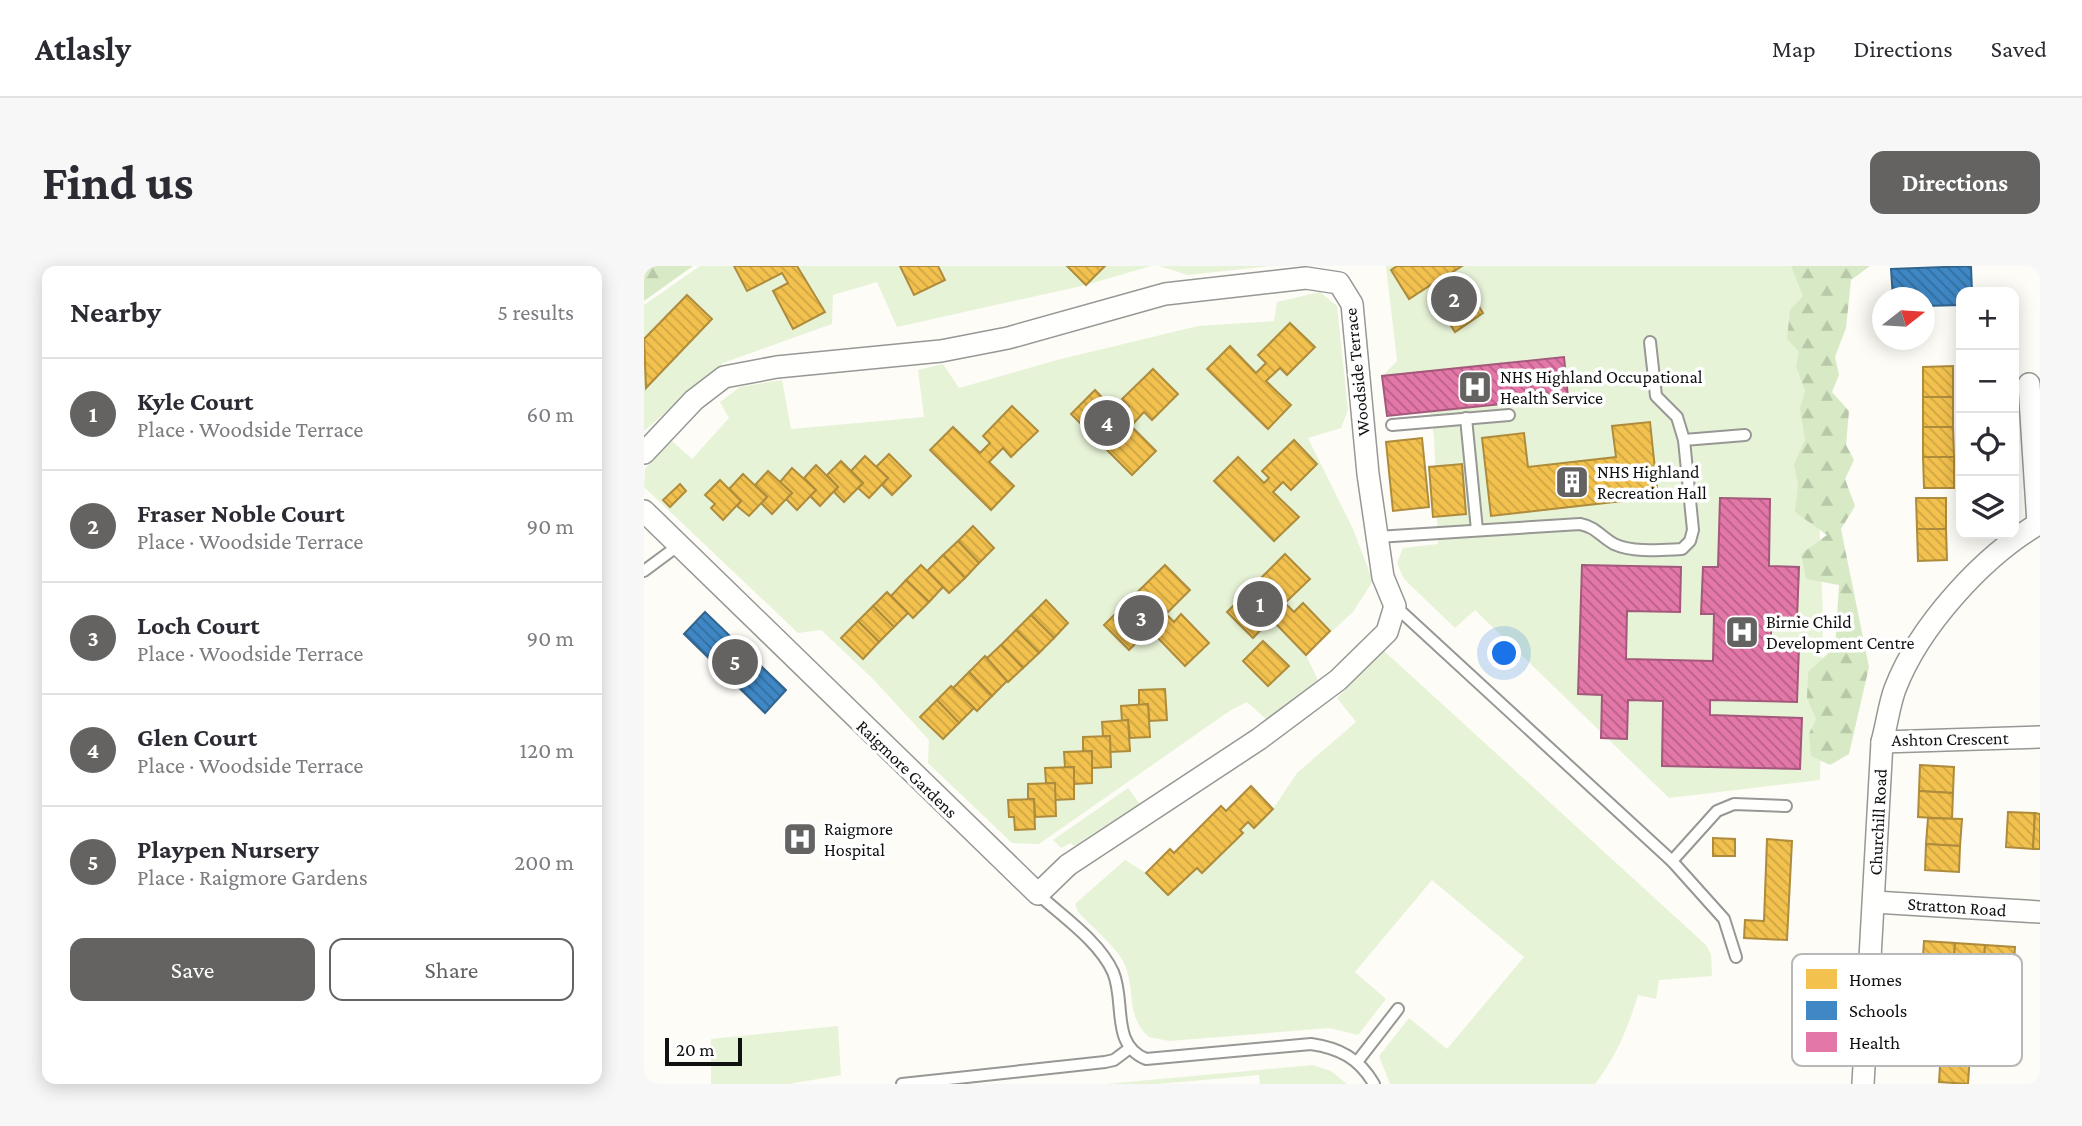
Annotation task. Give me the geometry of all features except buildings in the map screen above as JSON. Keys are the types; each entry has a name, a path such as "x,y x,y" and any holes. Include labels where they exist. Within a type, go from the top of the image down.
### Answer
{"street":[{"name":"Woodside Terrace","path":"644,453 694,400 724,377 777,367 941,351 1008,338 1166,294 1306,278 1339,279 1352,304 1377,537 1383,577 1395,606"},
{"name":"Ashton Crescent","path":"2029,384 2039,523 2001,549 1957,593 1917,645 1895,689 1882,742 2040,737"},
{"name":"Raigmore Gardens","path":"644,511 1038,894"},
{"path":"1038,894 1068,865 1259,739 1338,680 1387,632 1395,606"},
{"name":"Churchill Road","path":"1871,954 1882,742"},
{"name":"Stratton Road","path":"1874,902 2040,912"},
{"name":"Churchill Road","path":"1863,1084 1864,1066"}],"lane":[{"path":"1377,537 1580,524 1593,527 1612,543 1627,548 1682,549 1690,541 1693,530 1685,440 1677,417 1656,396 1650,342"},
{"path":"1392,425 1509,415"},
{"path":"1466,418 1477,530"},
{"path":"1685,440 1745,435"},
{"path":"644,571 679,545"},
{"path":"1395,606 1672,862 1724,919 1736,957"},
{"path":"1672,862 1717,811 1734,804 1786,806"},
{"name":"Raigmore Gardens","path":"1038,894 1091,944 1114,973 1120,999 1121,1029 1130,1048"},
{"path":"1357,1062 1398,1009"},
{"path":"902,1084 1105,1062 1121,1057 1130,1048 1146,1059 1311,1044 1337,1048 1357,1062 1374,1084"}],"green space":[{"path":"644,266 693,266 644,301"},
{"path":"700,266 1151,266 1086,285 897,327 877,282 833,295 832,324 723,363 644,431 644,305"},
{"path":"1159,266 1271,266 1188,275"},
{"path":"1386,266 1809,266 1823,616 1820,780 1669,798 1475,610 1455,628 1404,579 1397,563 1403,548 1438,544 1434,436 1430,412 1387,416 1382,376 1397,361"},
{"path":"1791,266 1870,266 1851,280 1846,328 1835,357 1839,375 1832,392 1849,411 1846,445 1854,460 1845,479 1855,506 1841,529 1869,667 1849,754 1830,765 1811,756 1809,734 1816,719 1807,698 1808,672 1835,647 1839,585 1806,579 1801,554 1827,535 1795,512 1798,485 1794,464 1805,440 1800,408 1805,391 1796,366 1799,352 1787,339 1790,310 1803,296"},
{"path":"1320,292 1337,306 1348,410 1341,428 1308,438 1353,529 1373,581 1353,612 1306,655 1318,680 1268,721 1247,702 1231,710 1039,844 1012,843 928,763 929,740 873,679 821,630 798,633 644,487 645,469 672,441 692,459 729,418 720,402 740,387 782,380 791,429 924,417 918,370 943,364 959,388 1057,360 1198,326 1274,321 1277,302"},
{"path":"1383,650 1706,945 1711,955 1712,976 1659,980 1656,999 1638,995 1621,1042 1595,1084 1390,1084 1379,1056 1409,1018 1447,1049 1524,957 1432,880 1355,972 1386,999 1358,1035 1329,1028 1169,1041 1149,1037 1136,1020 1123,961 1078,912 1075,904 1125,860 1146,873 1168,895 1197,868 1202,872 1248,822 1254,828 1273,809 1297,773 1356,722 1337,698"},
{"path":"1128,788 1140,804 1074,846 1071,843 1061,848 1053,840"},
{"path":"838,1026 841,1075 789,1084 711,1084 711,1039"},
{"path":"1313,1065 1331,1071 1347,1084 1260,1084 1259,1075 1158,1084 1106,1084"}],"place":[{"name":"Fraser Noble Court","path":"1454,299"},
{"name":"NHS Highland Occupational Health Service","path":"1475,387"},
{"name":"Glen Court","path":"1107,423"},
{"name":"NHS Highland Recreation Hall","path":"1572,482"},
{"name":"Kyle Court","path":"1260,604"},
{"name":"Loch Court","path":"1141,618"},
{"name":"Birnie Child Development Centre","path":"1742,632"},
{"name":"Playpen Nursery","path":"735,662"},
{"name":"Raigmore Hospital","path":"800,839"}]}
